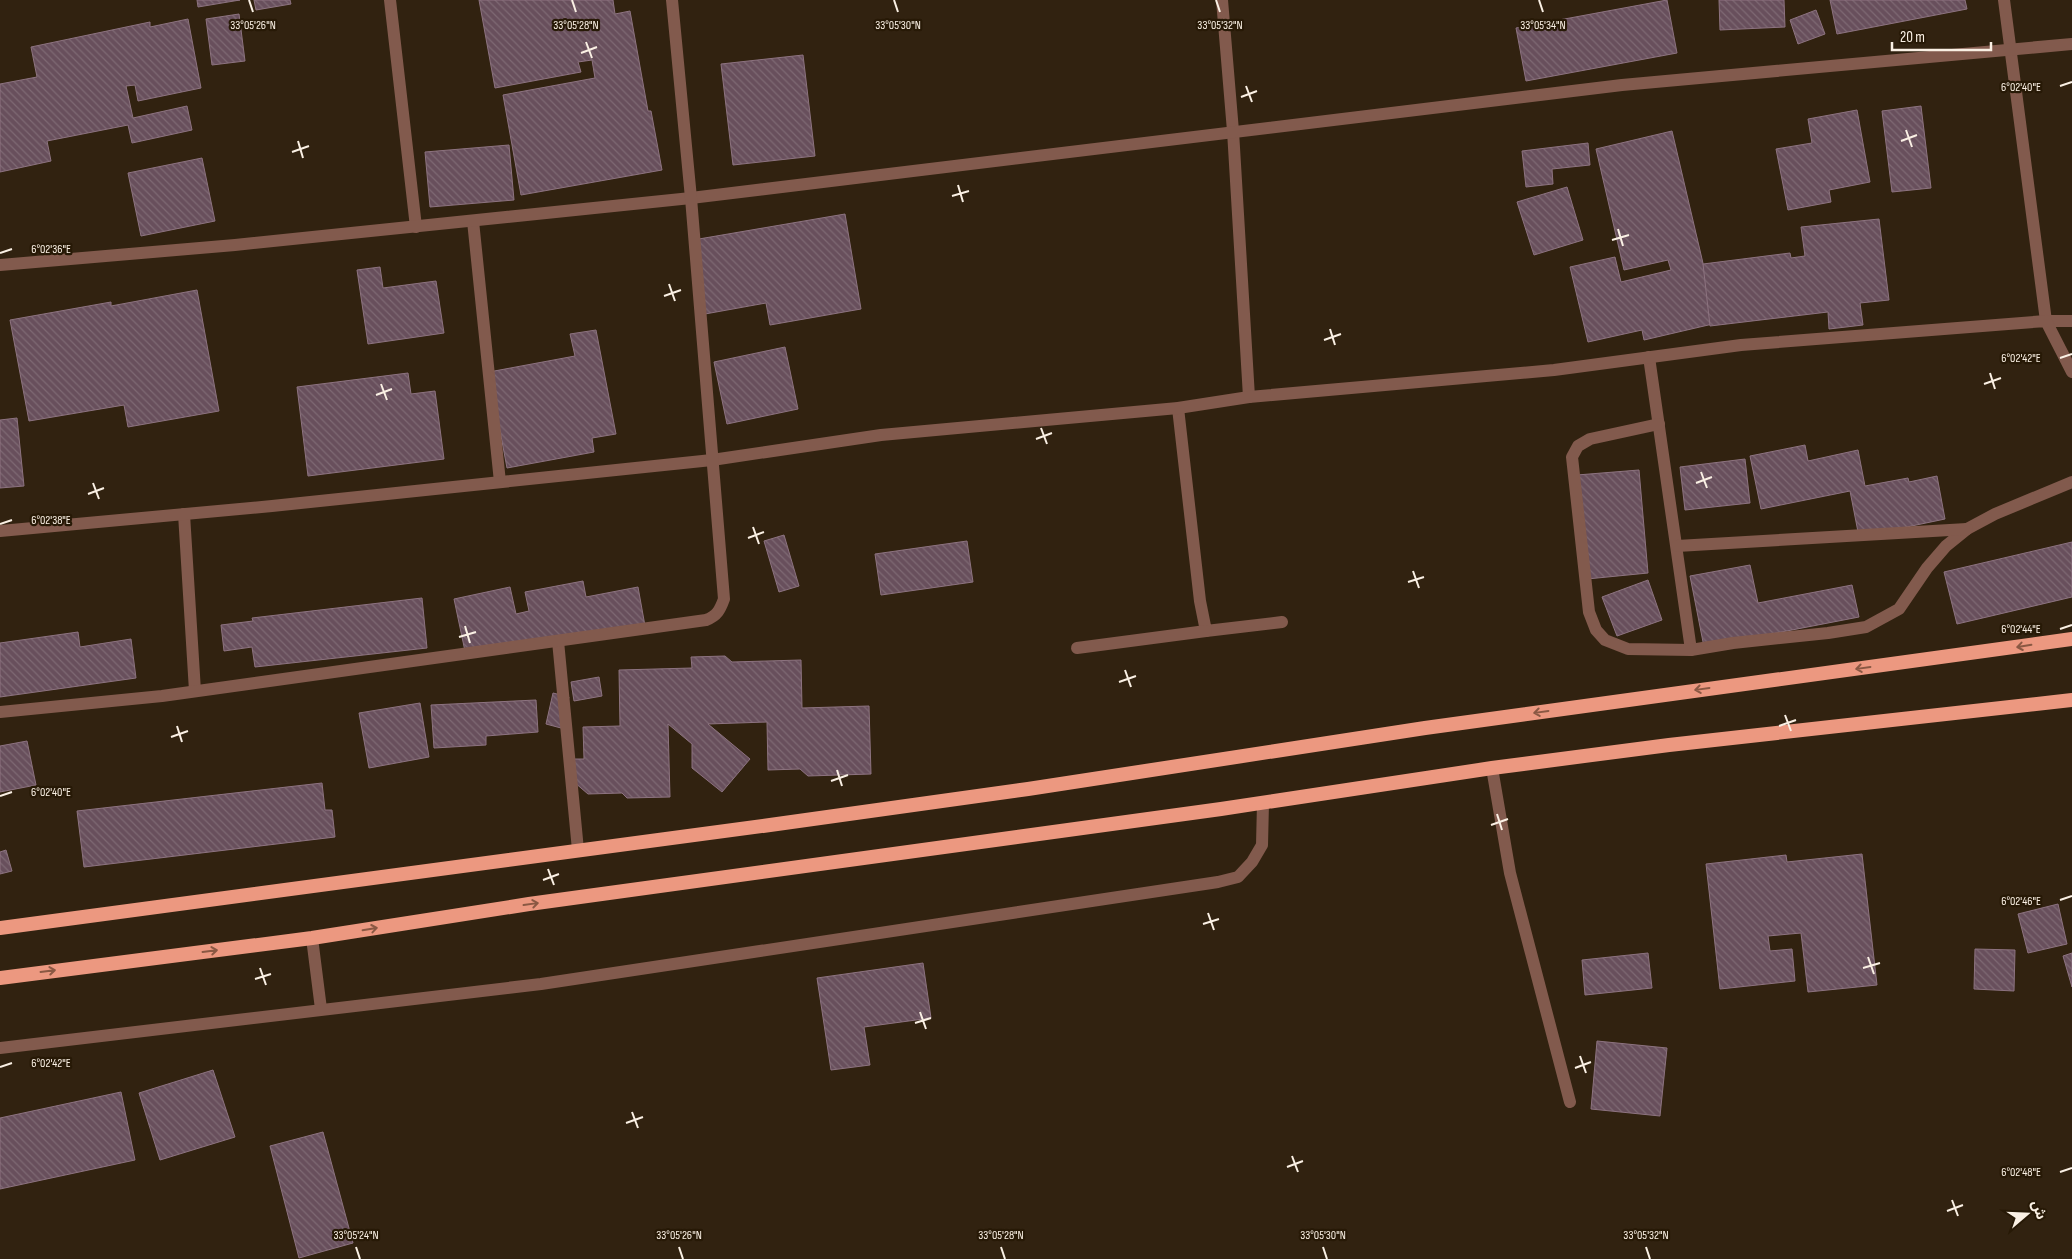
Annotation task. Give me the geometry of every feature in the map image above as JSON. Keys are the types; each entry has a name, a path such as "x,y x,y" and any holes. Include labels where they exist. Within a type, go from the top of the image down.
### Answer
{"highway":[{"path":"0,928 1028,789 1502,717 2072,639"},
{"path":"0,978 312,938 529,904 1263,803 1492,768 1679,744 2072,700"}],"street":[{"path":"390,0 416,226"},
{"path":"0,712 162,696 706,620 715,617 724,599 691,198 672,0"},
{"path":"1222,0 1233,131 1249,397"},
{"path":"2004,0 2046,321 2072,372"},
{"path":"0,265 235,245 691,198 1622,85 2010,48 2072,44"},
{"path":"473,221 500,482"},
{"path":"0,531 712,460 881,435 1178,408 1249,397 1554,370 1741,345 2072,320"},
{"path":"1649,356 1692,650"},
{"path":"1178,408 1200,601 1206,631"},
{"path":"1659,424 1590,439 1578,446 1572,457 1589,612 1596,630 1606,640 1628,649 1692,650 1733,643 1866,627 1899,609 1927,568 1946,546 1967,529 2003,510 2072,482"},
{"path":"184,514 195,690"},
{"path":"1677,546 1967,529"},
{"path":"1077,648 1282,622"},
{"path":"558,641 578,850"},
{"path":"1492,768 1510,873 1570,1102"},
{"path":"0,1048 541,984 1218,882 1238,877 1252,862 1262,846 1263,803"},
{"path":"312,938 321,1009"}],"building":[{"path":"197,0 240,0 198,7"},
{"path":"254,0 290,0 291,4 256,10"},
{"path":"479,0 613,0 615,14 630,11 648,111 651,111 662,170 521,195 503,95 595,78 592,60 578,62 581,72 495,88"},
{"path":"1667,0 1677,53 1526,81 1516,28"},
{"path":"1719,0 1784,0 1785,27 1720,30"},
{"path":"1830,0 1965,0 1967,9 1837,34"},
{"path":"1816,10 1825,34 1798,44 1790,20"},
{"path":"239,14 245,61 212,65 206,19"},
{"path":"188,19 201,88 138,101 135,85 126,86 133,118 187,106 192,130 132,143 128,125 47,141 51,161 0,172 0,84 37,77 31,47 150,22 150,27"},
{"path":"803,55 815,156 733,165 721,64"},
{"path":"1921,106 1931,188 1892,192 1882,111"},
{"path":"1857,110 1870,182 1829,190 1831,202 1788,210 1776,149 1812,143 1808,119"},
{"path":"1672,131 1717,323 1644,340 1642,330 1588,342 1570,267 1615,257 1621,282 1671,270 1668,260 1624,270 1596,149"},
{"path":"1588,143 1590,165 1552,169 1553,184 1526,187 1522,151"},
{"path":"509,145 514,200 430,207 425,152"},
{"path":"202,158 215,221 141,236 128,173"},
{"path":"1567,187 1583,240 1534,255 1517,202"},
{"path":"845,214 861,309 770,325 766,303 705,314 693,240"},
{"path":"1879,219 1889,300 1860,303 1863,325 1829,329 1828,312 1710,326 1703,264 1790,253 1791,258 1805,256 1801,227"},
{"path":"380,267 383,288 436,281 444,333 368,344 357,270"},
{"path":"197,290 219,411 128,427 124,405 29,421 10,320 111,302 111,306"},
{"path":"596,330 616,434 592,438 594,452 507,468 489,372 575,356 570,334"},
{"path":"785,347 798,409 727,424 714,362"},
{"path":"408,373 411,394 435,391 444,459 308,476 297,387"},
{"path":"17,418 24,486 0,488 0,420"},
{"path":"1805,445 1808,461 1858,450 1865,486 1908,478 1909,482 1937,476 1945,519 1859,537 1850,491 1761,509 1750,456"},
{"path":"1745,459 1750,503 1685,510 1680,467"},
{"path":"1639,470 1648,573 1587,579 1577,475"},
{"path":"784,535 799,586 779,592 764,541"},
{"path":"967,541 973,582 881,595 875,554"},
{"path":"2072,542 2072,597 1957,624 1944,572"},
{"path":"1750,565 1758,603 1852,585 1859,617 1704,647 1690,576"},
{"path":"1648,580 1662,620 1617,636 1602,597"},
{"path":"583,581 586,597 638,587 645,626 466,656 454,599 510,587 516,614 529,611 525,592"},
{"path":"422,598 427,648 255,667 252,647 224,651 221,625 253,621 252,618"},
{"path":"78,632 80,647 131,639 136,678 0,697 0,643"},
{"path":"725,656 732,662 801,660 802,708 869,706 871,774 808,776 800,769 768,770 767,722 708,724 750,759 722,792 692,768 692,744 668,724 670,797 627,798 622,793 588,794 574,782 573,759 584,759 583,727 620,726 619,670 692,668 691,657"},
{"path":"599,677 602,696 574,701 571,682"},
{"path":"553,693 569,697 561,728 546,724"},
{"path":"536,700 538,732 486,736 486,745 434,748 431,705"},
{"path":"420,703 429,757 369,768 359,713"},
{"path":"27,741 36,785 0,792 0,746"},
{"path":"322,783 325,810 332,810 335,837 84,867 77,811"},
{"path":"6,850 12,871 0,874 0,852"},
{"path":"1862,854 1877,985 1808,992 1801,933 1768,936 1770,951 1792,949 1795,981 1720,989 1706,864 1786,855 1787,862"},
{"path":"2058,904 2067,944 2028,953 2018,914"},
{"path":"1975,949 2015,950 2014,991 1974,989"},
{"path":"1648,953 1652,988 1585,995 1582,960"},
{"path":"2072,953 2072,987 2063,956"},
{"path":"923,963 931,1018 864,1027 870,1065 831,1070 817,978"},
{"path":"1597,1041 1667,1048 1660,1116 1591,1109"},
{"path":"213,1070 235,1137 160,1160 139,1093"},
{"path":"121,1092 135,1160 0,1189 0,1118"},
{"path":"323,1132 353,1243 299,1258 270,1146"}]}
